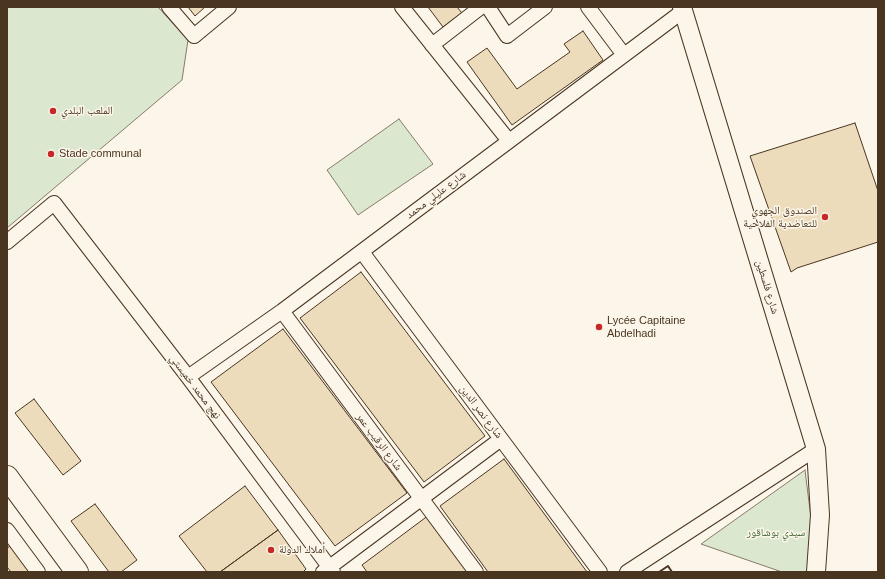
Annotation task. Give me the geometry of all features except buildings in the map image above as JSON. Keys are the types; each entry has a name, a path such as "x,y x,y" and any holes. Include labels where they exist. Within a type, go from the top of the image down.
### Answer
{"main road":[{"path":"7,477 77,572"}],"street":[{"path":"168,7 194,36 229,7"},
{"path":"402,7 508,141"},
{"path":"432,45 481,7"},
{"path":"488,7 507,36 545,7"},
{"path":"588,7 624,55"},
{"name":"شارع عليلي محمد","path":"188,377 282,312 624,55 682,9"},
{"name":"شارع فلسطين","path":"682,9 816,449 820,515 816,572"},
{"name":"نهج محمد خميستي","path":"7,242 54,203 188,377 328,570"},
{"name":"شارع نصر الدين","path":"362,252 600,572"},
{"name":"شارع الرقيب عمر","path":"282,312 476,572"},
{"path":"328,570 421,498 501,439"},
{"path":"627,572 816,449"},
{"path":"7,530 38,572"}],"green space":[{"name":"Stade communal","path":"7,7 158,7 188,40 182,80 7,228"},
{"path":"399,119 433,164 358,215 327,170"},
{"name":"سيدي بوشاقور","path":"805,470 813,534 807,572 782,572 701,544"}],"wall":[{"path":"659,572 668,566 672,572"}],"place":[{"name":"الملعب البلدي","path":"53,111"},
{"name":"Stade communal","path":"51,154"},
{"name":"الصندوق الجهوي للتعاضدية الفلاحية","path":"825,217"},
{"name":"Lycée Capitaine Abdelhadi","path":"599,327"},
{"name":"أملاك الدولة","path":"271,550"}]}
